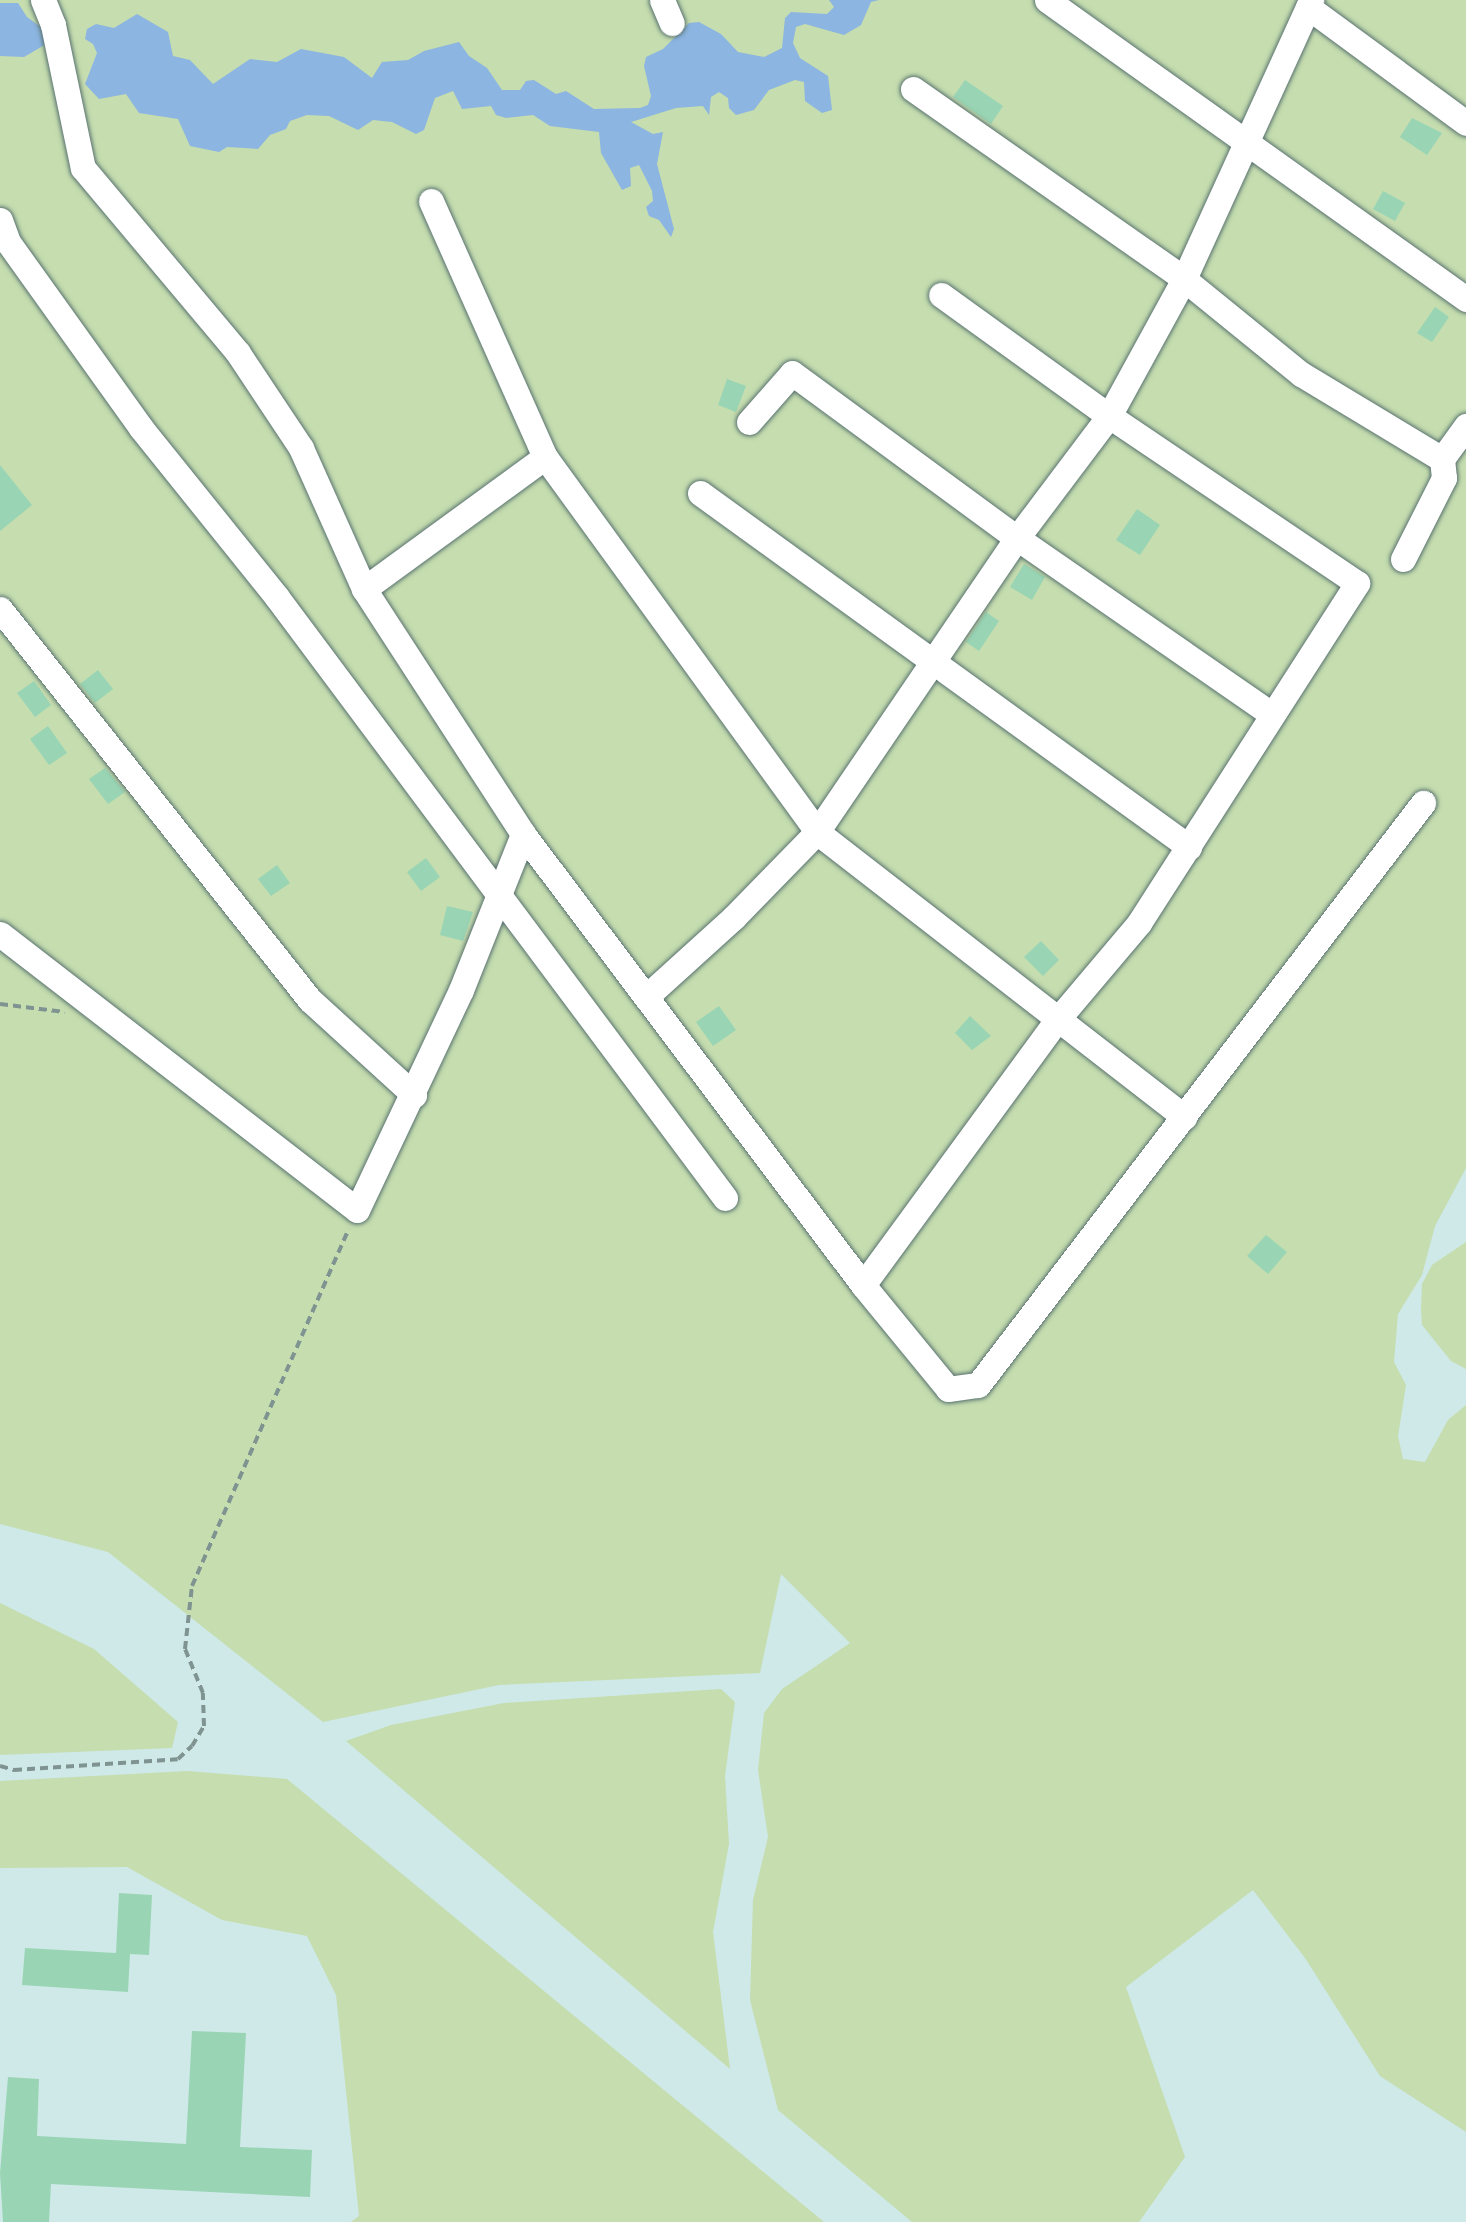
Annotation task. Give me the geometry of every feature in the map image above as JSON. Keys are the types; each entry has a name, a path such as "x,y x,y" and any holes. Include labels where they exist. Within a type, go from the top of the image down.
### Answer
{"street":[{"path":"44,0 54,25 84,168 238,353 301,448 364,589 522,834 863,1286 948,1389 978,1385 1423,803"},
{"path":"1047,0 1466,299"},
{"path":"647,996 734,918 817,832 1017,538 1108,416 1184,279 1310,4 1466,122"},
{"path":"913,90 1184,279 1301,374 1442,459"},
{"path":"430,201 546,456 817,832 1184,1117"},
{"path":"2,229 141,428 276,596 725,1198"},
{"path":"863,1286 1058,1019 1139,923 1235,779 1270,713 1357,583 1108,416 940,295"},
{"path":"749,422 792,373 1017,538 1270,713"},
{"path":"1403,560 1444,478 1442,459 1466,426"},
{"path":"364,589 546,456"},
{"path":"700,493 1189,847"},
{"path":"0,609 310,1000 414,1095"},
{"path":"0,934 357,1210 461,990 497,889 522,834"}],"path":[{"path":"0,1004 75,1013"},
{"path":"0,1766 14,1770 178,1759 192,1746 204,1726 203,1692 185,1649 192,1586 357,1210"}],"green space":[{"path":"0,0 1466,0 1466,1168 1435,1226 1422,1275 1398,1314 1394,1362 1406,1385 1398,1436 1403,1459 1425,1462 1448,1420 1466,1405 1466,2132 1380,2076 1305,1958 1253,1890 1126,1987 1185,2157 1139,2222 912,2222 778,2110 750,2000 753,1900 768,1837 758,1770 764,1713 782,1689 850,1643 781,1574 760,1673 499,1685 323,1722 108,1552 0,1524"},
{"path":"1466,1242 1466,1369 1451,1361 1422,1325 1421,1309 1422,1284 1432,1265"},
{"path":"0,1603 94,1649 178,1722 172,1748 0,1755"},
{"path":"721,1689 735,1702 725,1776 729,1844 713,1932 730,2069 346,1741 391,1725 504,1703"},
{"path":"187,1771 287,1779 824,2222 351,2222 359,2216 336,1995 307,1936 222,1920 127,1867 0,1868 0,1781"}],"water":[{"path":"829,0 879,0 871,2 861,25 844,35 805,24 796,27 793,43 800,58 828,76 832,110 822,113 805,101 804,82 795,80 769,90 754,110 736,115 729,108 728,98 719,92 711,97 709,115 703,106 676,108 631,122 653,134 663,132 657,164 674,229 671,237 659,220 649,216 646,207 653,201 652,191 639,165 630,168 631,186 622,190 601,153 599,132 550,126 533,115 506,118 496,115 491,106 462,109 453,91 435,98 424,130 416,134 392,122 373,120 358,130 329,116 307,115 290,121 286,129 270,135 258,149 227,147 219,152 190,146 178,119 139,113 126,94 99,99 85,84 97,53 85,39 87,29 96,24 114,28 137,14 168,32 173,56 190,60 213,84 250,59 277,62 301,49 344,57 372,78 382,62 408,60 424,51 459,42 469,56 487,68 502,90 520,90 526,81 534,80 556,94 566,91 594,109 640,108 648,105 651,96 644,66 646,57 663,49 689,23 699,22 721,34 738,52 764,57 782,48 785,18 791,12 827,14 834,7"},
{"path":"0,3 18,3 27,17 42,28 48,43 24,57 0,56"}],"building":[{"path":"965,80 1003,106 991,124 953,97"},
{"path":"1412,118 1442,133 1427,155 1400,137"},
{"path":"1383,191 1405,203 1395,221 1373,209"},
{"path":"1435,307 1449,317 1432,342 1417,333"},
{"path":"727,379 746,386 736,412 718,405"},
{"path":"0,465 32,505 0,531"},
{"path":"1137,509 1160,525 1140,555 1116,540"},
{"path":"1024,564 1045,577 1032,600 1010,587"},
{"path":"986,612 999,621 979,651 966,642"},
{"path":"98,670 113,689 95,703 80,684"},
{"path":"34,681 51,705 35,717 17,693"},
{"path":"48,726 67,753 49,765 30,739"},
{"path":"105,768 125,792 108,804 89,779"},
{"path":"426,858 440,877 421,891 407,872"},
{"path":"277,865 290,883 271,896 258,879"},
{"path":"447,906 473,912 463,941 440,935"},
{"path":"1041,941 1059,960 1043,976 1024,957"},
{"path":"719,1006 736,1030 713,1046 696,1022"},
{"path":"970,1016 991,1036 972,1050 955,1033"},
{"path":"1266,1235 1287,1252 1268,1274 1247,1256"},
{"path":"119,1893 152,1895 149,1955 130,1954 128,1992 22,1985 25,1948 116,1953"},
{"path":"192,2031 246,2033 240,2147 312,2150 310,2197 51,2184 49,2222 3,2222 0,2173 8,2077 39,2079 37,2136 186,2144"}]}
